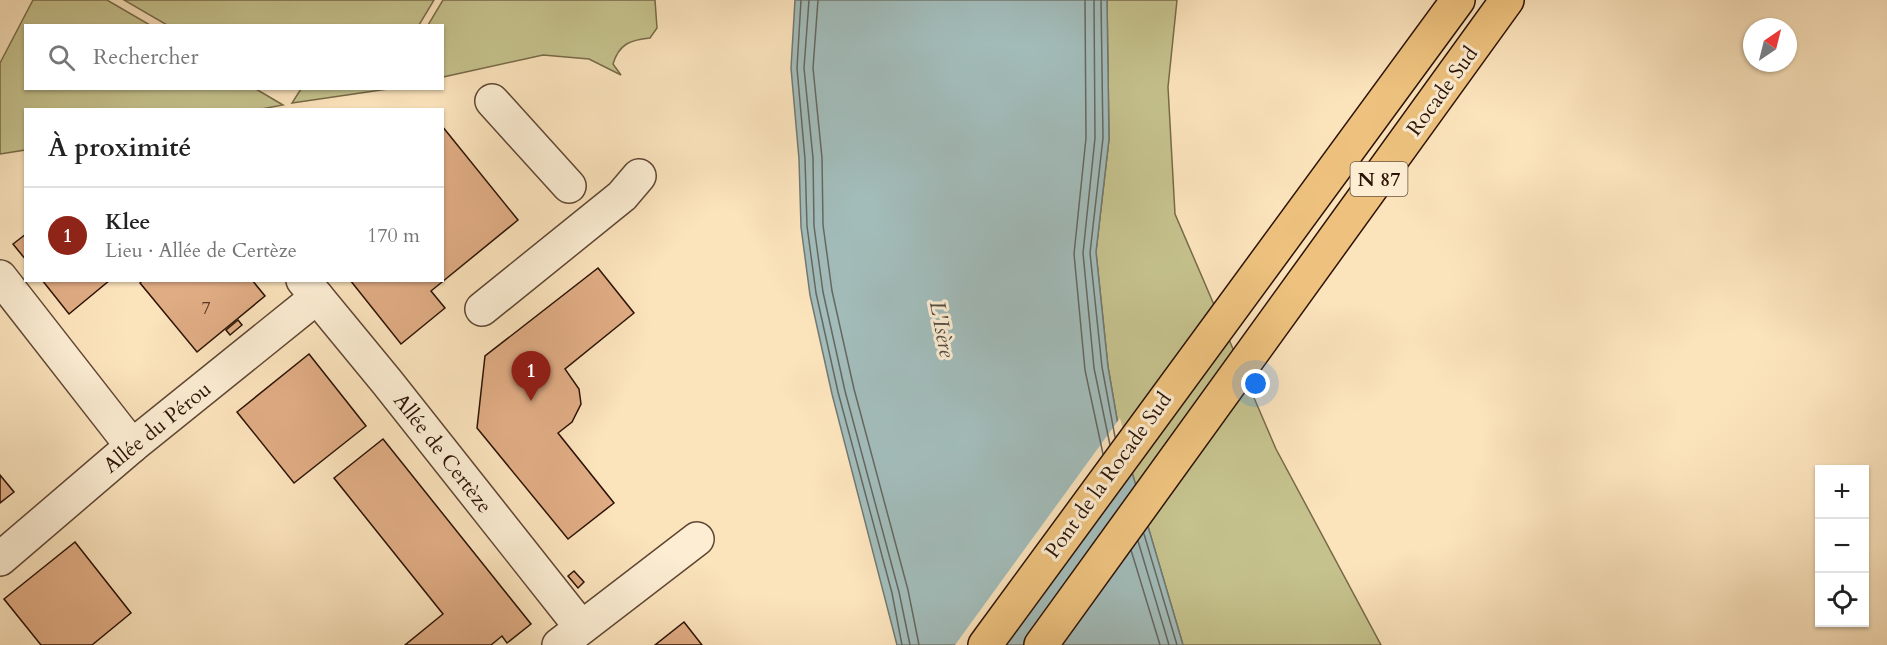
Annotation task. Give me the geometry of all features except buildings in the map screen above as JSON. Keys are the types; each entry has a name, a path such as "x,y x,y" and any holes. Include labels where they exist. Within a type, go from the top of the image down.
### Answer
{"highway":[{"name":"Rocade Sud","path":"1232,305 1458,0"},
{"name":"Rocade Sud","path":"1041,645 1507,0"},
{"name":"Pont de la Rocade Sud","path":"985,645 1232,305"}],"street":[{"path":"492,101 569,186"},
{"path":"482,309 622,196 639,176"},
{"path":"0,277 132,446"},
{"name":"Allée du Pérou","path":"0,559 310,289"},
{"name":"Allée de Certèze","path":"310,289 387,382 570,636"},
{"path":"570,636 697,538"}],"shaded area":[{"path":"33,0 107,0 148,24 24,24 24,90 258,90 283,105 267,108 24,108 24,150 0,154 0,63"},
{"path":"124,0 434,0 420,24 165,24"},
{"path":"443,0 655,0 657,28 650,38 626,44 618,52 613,64 621,75 589,59 543,55 444,77 444,24 429,24"},
{"path":"1107,0 1177,0 1168,87 1175,214 1276,449 1381,645 1183,645 1118,425 1108,367 1096,252 1109,139"},
{"path":"300,90 381,90 292,103"}],"water":[{"name":"L'Isère","path":"795,0 1107,0 1109,139 1096,252 1108,367 1118,425 1183,645 897,645 832,394 810,295 801,227 799,159 791,68"}],"pier":[{"path":"1120,418 1134,468 1006,645 955,645"}],"place":[{"name":"Klee","path":"531,401"}]}
